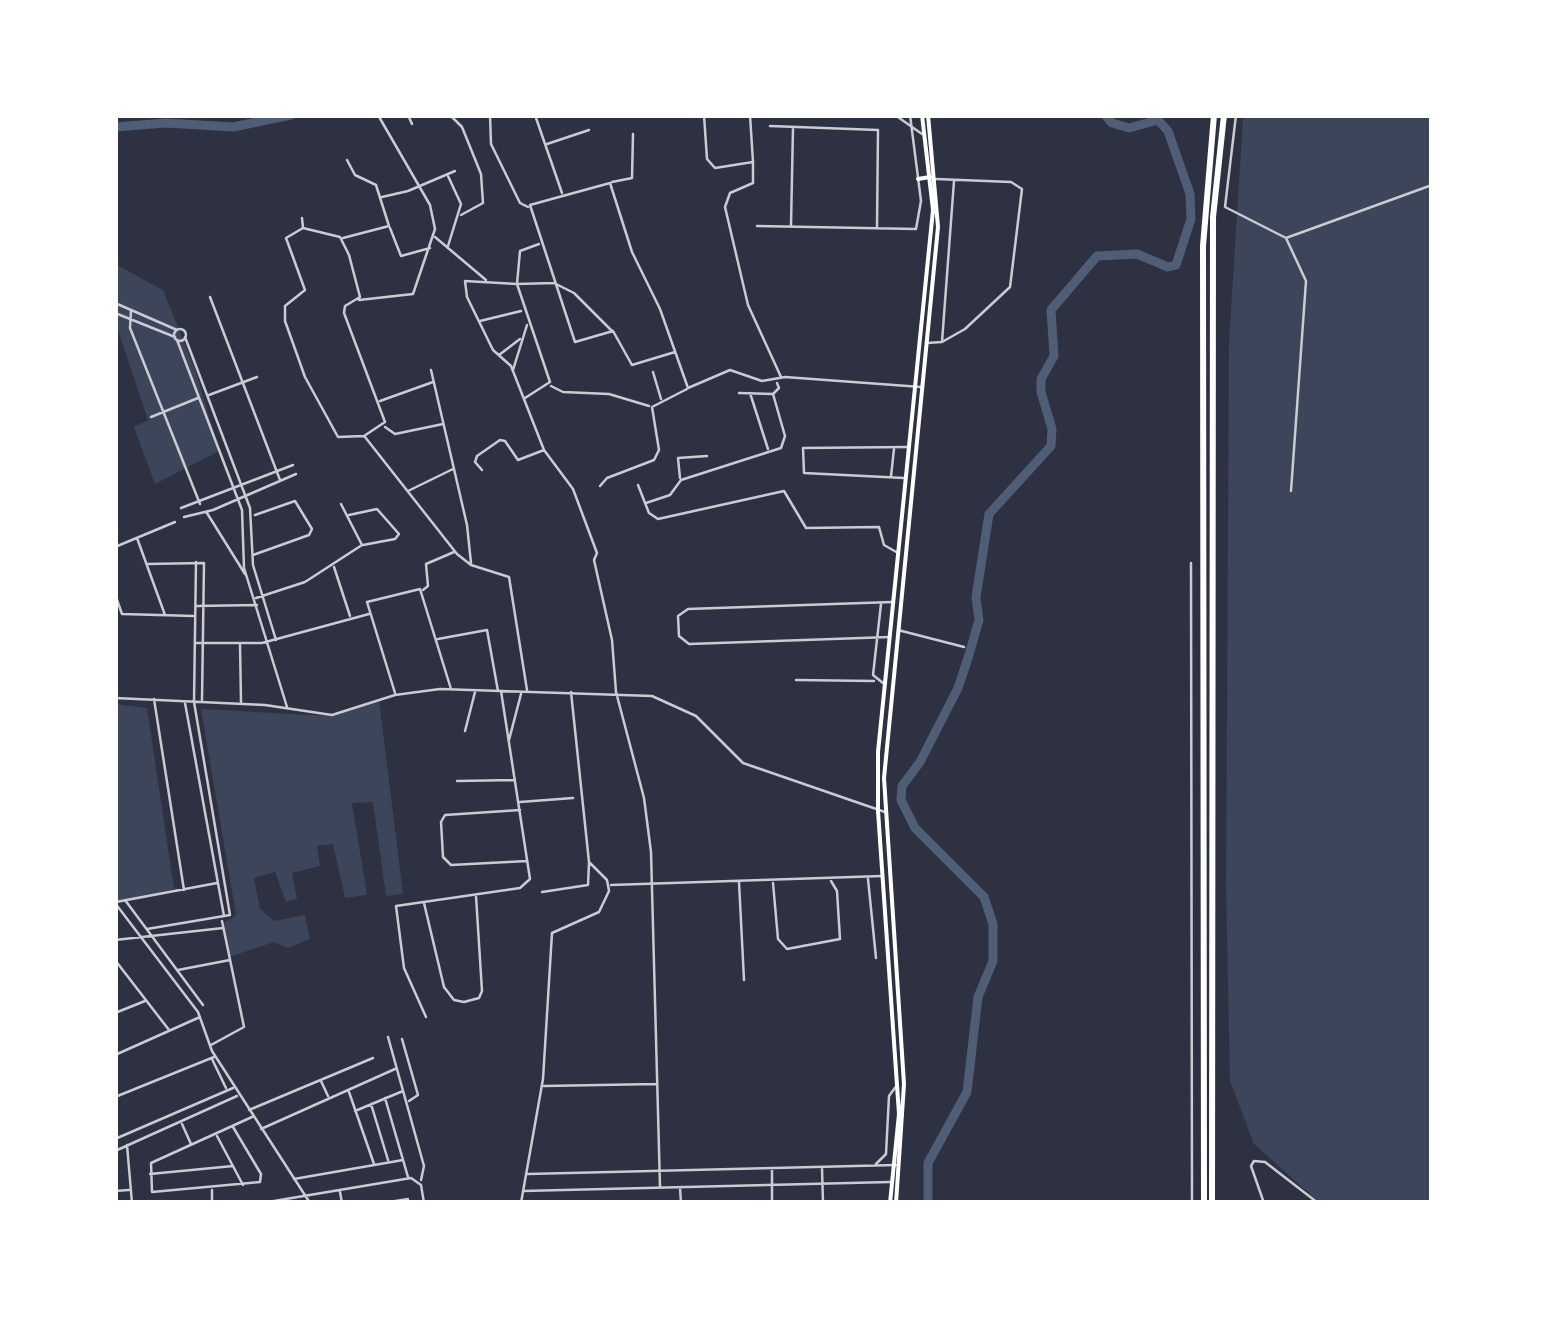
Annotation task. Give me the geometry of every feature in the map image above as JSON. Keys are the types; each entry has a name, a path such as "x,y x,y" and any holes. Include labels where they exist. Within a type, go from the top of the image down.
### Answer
{"highway":[{"path":"1204,1203 1203,246 1214,115"},
{"path":"1212,1203 1212,248 1214,188 1224,115"}],"main road":[{"path":"893,1203 901,1084 881,812 890,637 938,227 925,115"},
{"path":"918,179 933,178"},
{"path":"881,812 910,447 919,387"},
{"path":"893,1203 901,1084"}],"street":[{"path":"378,115 432,210 434,236 413,294 358,300 343,310 384,426 395,434 442,424"},
{"path":"408,115 412,124"},
{"path":"450,115 462,127 481,174 483,203 480,209 461,215"},
{"path":"490,115 489,135 498,159 520,203 530,207 632,178 633,134"},
{"path":"535,115 563,195"},
{"path":"704,115 709,164 720,168 753,162"},
{"path":"750,115 754,183 730,193 725,207 748,305 781,378"},
{"path":"895,115 928,136"},
{"path":"757,226 918,228 918,179 910,115"},
{"path":"1236,115 1224,207 1286,238 1306,281 1292,490"},
{"path":"770,126 878,130 878,229"},
{"path":"791,227 793,128"},
{"path":"545,144 589,130"},
{"path":"348,160 355,175 374,183 401,256 430,248"},
{"path":"380,197 455,171"},
{"path":"448,174 461,204 461,215 448,246"},
{"path":"924,342 942,342 965,329 1010,287 1021,197 1016,182 933,178"},
{"path":"942,342 954,179"},
{"path":"610,183 632,252 688,388"},
{"path":"1286,238 1432,185"},
{"path":"530,207 575,342 613,331"},
{"path":"302,218 303,228"},
{"path":"384,426 364,436 338,437 305,378 285,320 285,306 305,290 286,238 303,228 342,238 389,226"},
{"path":"434,236 488,282"},
{"path":"342,238 358,300"},
{"path":"540,244 520,251 517,284 549,385 563,392 608,394 652,407"},
{"path":"660,1188 652,884 644,798 616,692 612,640 594,560 597,553 573,489 544,450 513,371 498,356 462,286 468,280 554,283 574,293 613,331 630,364 675,352"},
{"path":"210,297 280,480"},
{"path":"115,304 184,330 252,516 252,557 276,640"},
{"path":"122,306 117,314 176,338 186,337"},
{"path":"132,310 130,319 200,504"},
{"path":"479,321 524,310"},
{"path":"513,371 528,323"},
{"path":"178,330 176,338 238,499 244,522 248,579 288,708"},
{"path":"498,356 522,338"},
{"path":"430,370 472,548 471,564"},
{"path":"652,407 730,370 776,382 779,388 773,394 740,393"},
{"path":"654,372 662,400"},
{"path":"208,396 256,377"},
{"path":"776,382 781,378 919,387"},
{"path":"378,401 433,382"},
{"path":"525,398 549,385"},
{"path":"750,393 768,449"},
{"path":"644,504 670,495 681,480 768,449 781,448 784,436 773,394"},
{"path":"151,417 200,398"},
{"path":"600,486 607,478 657,457 652,407"},
{"path":"364,436 456,551 471,564 505,574 512,582 524,692 509,742"},
{"path":"482,470 475,462 477,456 500,440 506,440 518,460 544,450"},
{"path":"908,482 891,477 805,474 802,458 809,444 910,447"},
{"path":"891,477 894,447"},
{"path":"681,480 678,458 707,456"},
{"path":"181,508 294,466"},
{"path":"406,492 453,468"},
{"path":"184,517 206,512 296,474"},
{"path":"638,485 652,517 661,519 736,498 784,491 806,528 878,527 884,545 899,554"},
{"path":"244,562 309,535 312,529 296,501 252,516"},
{"path":"340,504 362,545"},
{"path":"254,598 305,582 362,545 396,539 399,534 377,509 348,516"},
{"path":"206,512 248,579"},
{"path":"115,547 174,522"},
{"path":"137,538 165,616"},
{"path":"396,695 370,614 369,599 422,590 428,586 426,564 456,551"},
{"path":"244,552 252,557"},
{"path":"147,929 230,915 194,702 196,562"},
{"path":"147,564 203,563 202,703"},
{"path":"1191,563 1192,1203"},
{"path":"334,565 350,618"},
{"path":"196,570 204,570"},
{"path":"422,590 451,690"},
{"path":"115,594 122,614 194,616"},
{"path":"876,682 881,602"},
{"path":"890,637 689,644 680,636 678,616 688,608 894,602"},
{"path":"195,606 257,606"},
{"path":"194,643 269,642 370,614"},
{"path":"426,1018 404,968 396,906 524,886 530,879 509,742 486,630 437,640"},
{"path":"897,630 964,647"},
{"path":"240,644 241,704"},
{"path":"796,680 886,683"},
{"path":"115,698 154,697 336,715 396,695 451,690 616,692 668,700 696,716 744,763 881,812"},
{"path":"465,731 476,690"},
{"path":"542,892 588,885 590,862 571,692"},
{"path":"154,697 184,890"},
{"path":"185,701 244,1027 210,1046"},
{"path":"457,781 514,780"},
{"path":"518,802 573,798"},
{"path":"520,810 445,815 441,822 443,857 451,865 528,861"},
{"path":"205,813 212,812"},
{"path":"521,1203 542,1086 552,934 599,912 608,898 609,885 590,862"},
{"path":"609,885 886,876"},
{"path":"868,877 876,958"},
{"path":"773,881 779,943 787,949 839,941 838,891 844,878"},
{"path":"829,879 838,891"},
{"path":"225,881 115,902 200,1016 228,1090"},
{"path":"762,881 772,894"},
{"path":"739,882 744,980"},
{"path":"424,901 444,987 454,1000 475,1000 482,984 476,894"},
{"path":"125,900 203,1005"},
{"path":"115,940 224,928"},
{"path":"115,960 170,1031"},
{"path":"177,970 230,960"},
{"path":"115,971 121,968"},
{"path":"115,1013 145,1000"},
{"path":"115,1055 200,1016"},
{"path":"388,1037 424,1168 420,1182 424,1203"},
{"path":"402,1039 418,1096 408,1102"},
{"path":"214,1057 310,1203"},
{"path":"115,1097 214,1057"},
{"path":"248,1111 372,1058"},
{"path":"260,1130 398,1068"},
{"path":"321,1079 330,1099"},
{"path":"542,1086 657,1084"},
{"path":"875,1165 886,1154 889,1096 901,1084"},
{"path":"116,1139 234,1088"},
{"path":"348,1091 374,1164"},
{"path":"355,1110 405,1091"},
{"path":"115,1133 118,1150 238,1096"},
{"path":"386,1098 408,1178"},
{"path":"371,1104 389,1162"},
{"path":"233,1127 262,1176 259,1183 154,1194 151,1163 252,1118"},
{"path":"181,1121 192,1145"},
{"path":"216,1134 243,1184"},
{"path":"127,1146 132,1203"},
{"path":"292,1179 404,1160"},
{"path":"1264,1203 1251,1166 1254,1160 1265,1162 1318,1203"},
{"path":"525,1174 896,1164"},
{"path":"150,1174 233,1166"},
{"path":"822,1166 824,1203"},
{"path":"772,1168 772,1203"},
{"path":"262,1203 408,1178 420,1182"},
{"path":"522,1191 894,1182"},
{"path":"680,1187 681,1203"},
{"path":"212,1188 212,1203"},
{"path":"115,1192 131,1190"},
{"path":"340,1190 342,1203"},
{"path":"383,1203 408,1199"}],"shaded area":[{"path":"1255,115 1432,115 1432,1203 1320,1203 1254,1144 1230,1081 1226,887 1229,342 1243,119"},
{"path":"115,264 163,290 196,372 219,451 155,484 134,427 148,420 115,321"},
{"path":"379,700 403,894 386,896 373,802 352,803 367,895 345,898 333,844 317,846 320,866 292,873 297,899 286,902 275,872 254,878 260,909 274,921 305,915 310,939 288,948 274,942 229,957 224,923 236,915 201,709 328,716"},
{"path":"115,704 147,708 174,889 115,903"}],"waterway":[{"path":"115,127 166,123 233,127 291,115"},
{"path":"928,1203 928,1163 967,1092 978,997 993,961 993,924 984,897 915,828 901,800 902,786 920,762 958,688 968,658 979,620 976,597 989,514 1051,446 1052,429 1041,392 1041,379 1054,356 1051,310 1097,256 1137,254 1168,267 1176,265 1191,219 1190,194 1168,131 1158,120 1129,128 1112,123 1105,115"}]}
